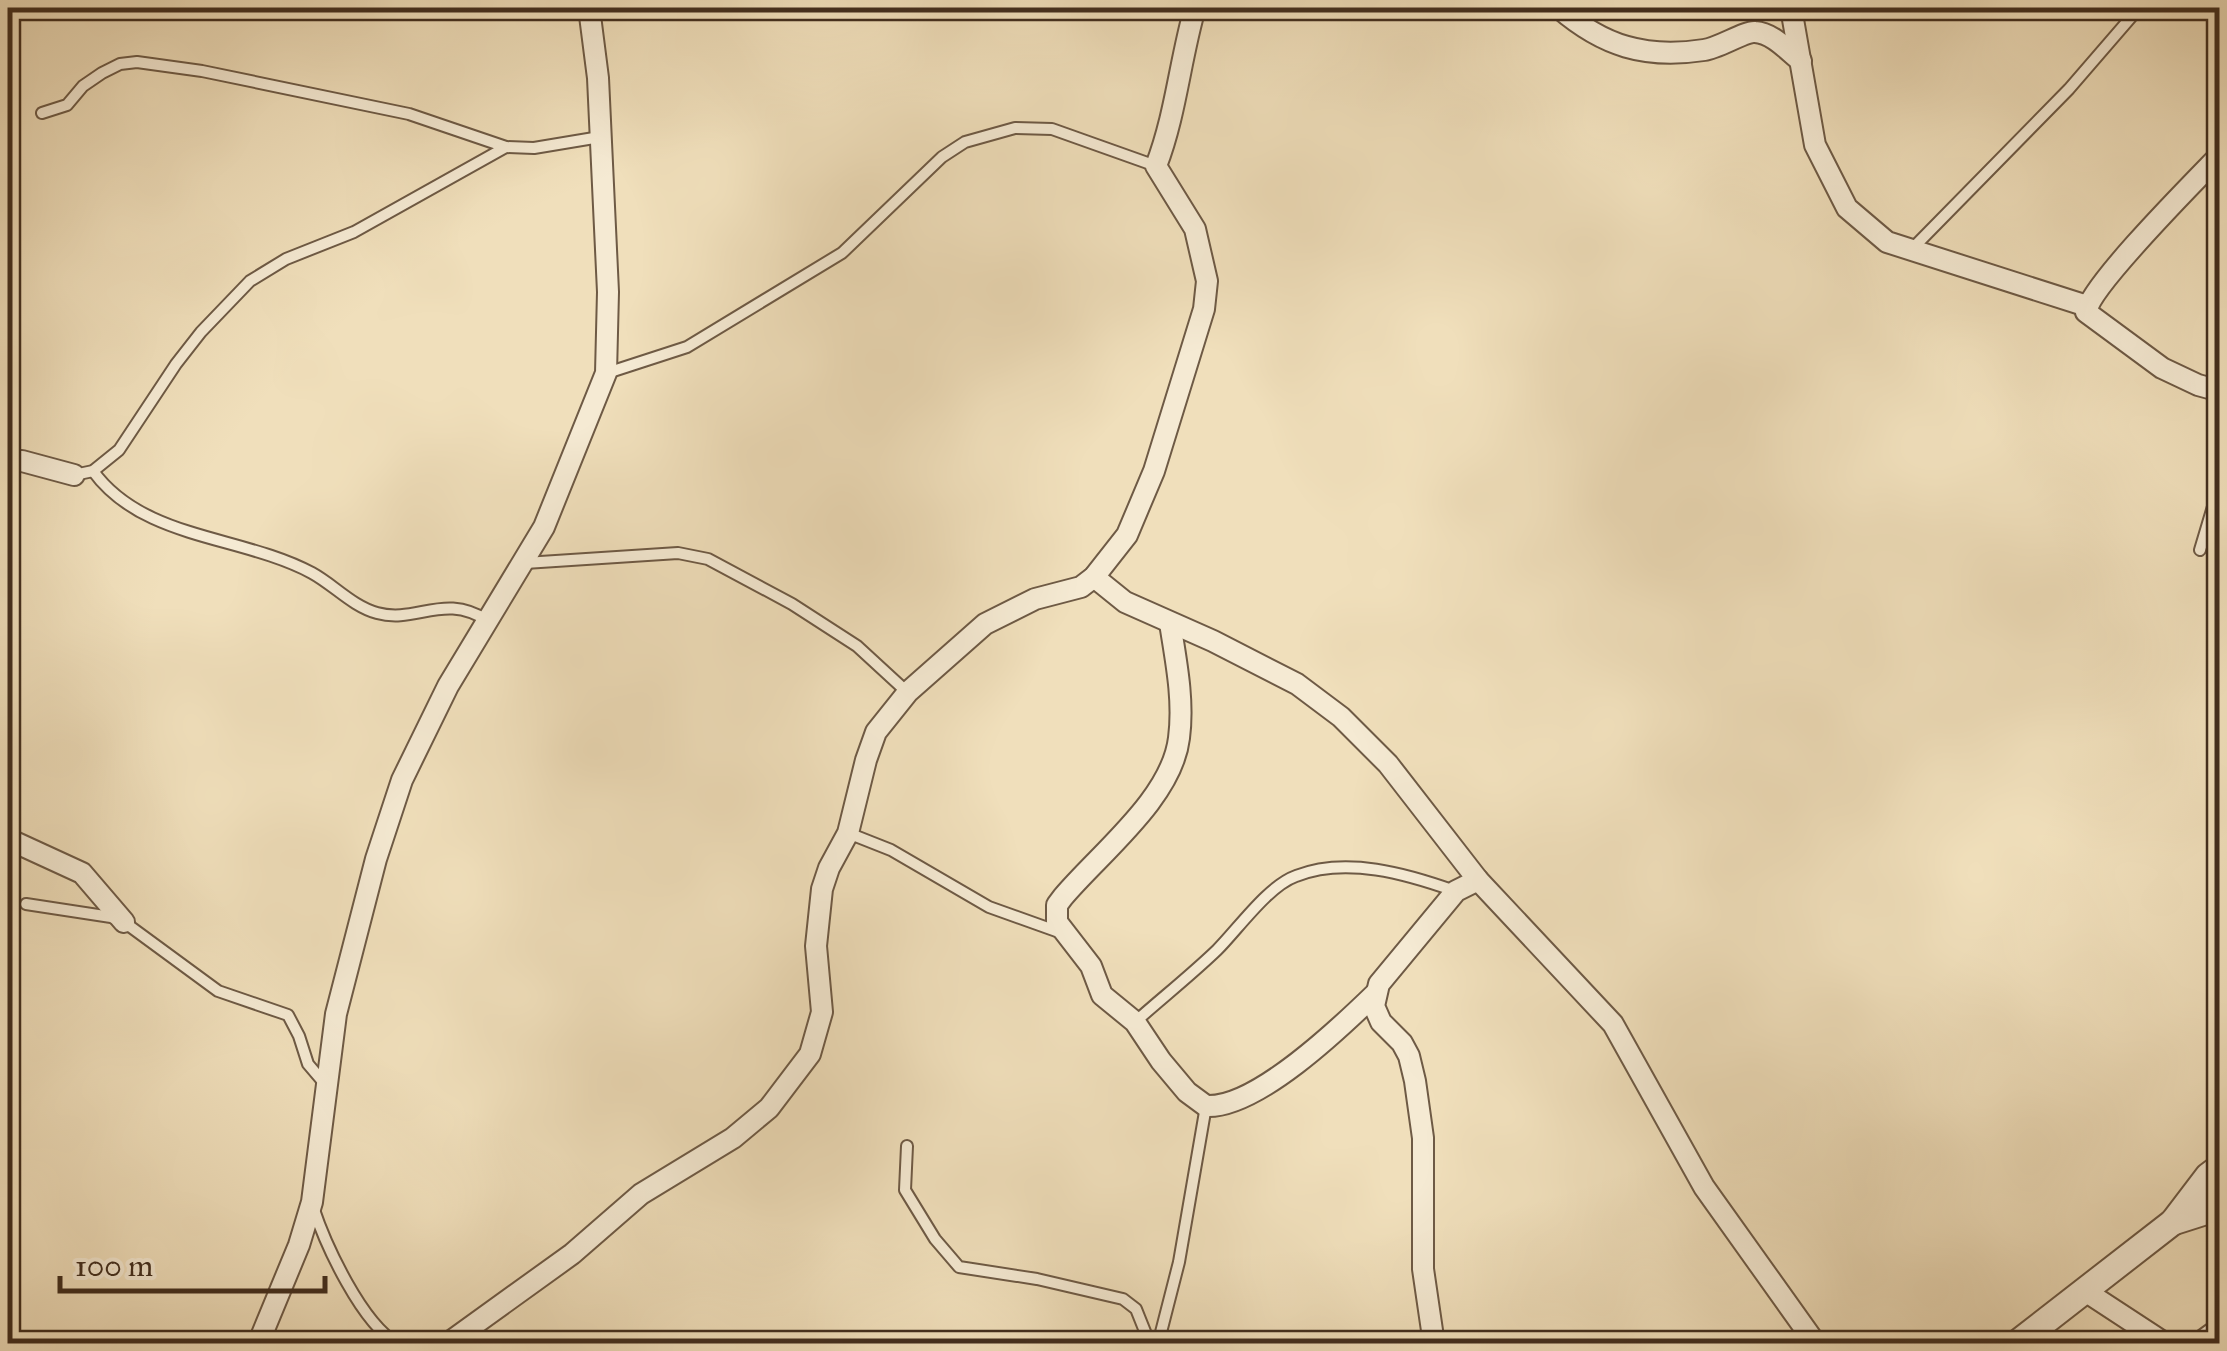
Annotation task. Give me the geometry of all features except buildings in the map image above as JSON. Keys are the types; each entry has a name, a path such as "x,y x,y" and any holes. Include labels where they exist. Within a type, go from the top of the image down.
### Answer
{"street":[{"path":"258,1344 312,1202 325,1084 347,969 402,780 448,686 544,527 606,373 608,292 589,8"},
{"path":"447,1344 572,1254 641,1194 754,1122 799,1070 810,1054 822,1012 816,946 822,889 848,833 876,732 908,692 997,617 1035,599 1063,594 1094,577 1127,535 1142,506 1204,309 1208,281 1199,242 1156,166 1173,118 1195,8"},
{"path":"1559,8 1615,46 1640,52 1704,50 1757,32 1801,61"},
{"path":"1791,8 1815,146 1847,208 1888,242 2087,306"},
{"path":"2220,154 2087,306 2088,316 2162,368 2198,385 2220,390"},
{"path":"8,461 22,460 84,473"},
{"path":"1094,577 1125,602 1297,684 1341,717 1388,764 1478,880 1614,1024 1704,1187 1816,1344"},
{"path":"1170,624 1180,717 1173,762 1133,822 1057,905 1057,922 1091,966 1106,1000 1136,1022 1187,1092 1206,1106 1222,1106 1320,1048 1376,993 1456,892 1478,880"},
{"path":"8,839 82,873 124,922"},
{"path":"1376,993 1376,1014 1409,1056 1422,1119 1423,1269 1434,1344"},
{"path":"2016,1344 2173,1222 2208,1176 2220,1167"},
{"path":"2173,1222 2220,1206"},
{"path":"2085,1291 2166,1344"},
{"path":"2198,1344 2220,1328"}],"lane":[{"path":"1911,250 2069,90 2139,8"},
{"path":"42,113 67,105 102,73 120,64 137,62 235,77 409,114 506,147 534,148 600,137"},
{"path":"606,373 687,346 842,253 942,158 965,142 1015,128 1052,129 1156,166"},
{"path":"489,622 462,608 378,613 312,573 155,520 84,473 119,450 176,364 250,281 286,259 354,232 506,147"},
{"path":"2200,550 2220,482"},
{"path":"525,562 678,553 708,560 778,596 857,646 908,692"},
{"path":"848,833 891,850 989,907 1065,933"},
{"path":"1136,1022 1215,951 1282,882 1299,874 1362,868 1392,871 1456,892"},
{"path":"26,904 124,922 218,990 288,1015 300,1036 308,1064 325,1084"},
{"path":"1158,1344 1179,1262 1206,1106"},
{"path":"907,1146 905,1190 935,1239 959,1267 1037,1279 1123,1299 1136,1309 1150,1344"},
{"path":"312,1202 322,1233 369,1321 383,1336 398,1344"}]}
